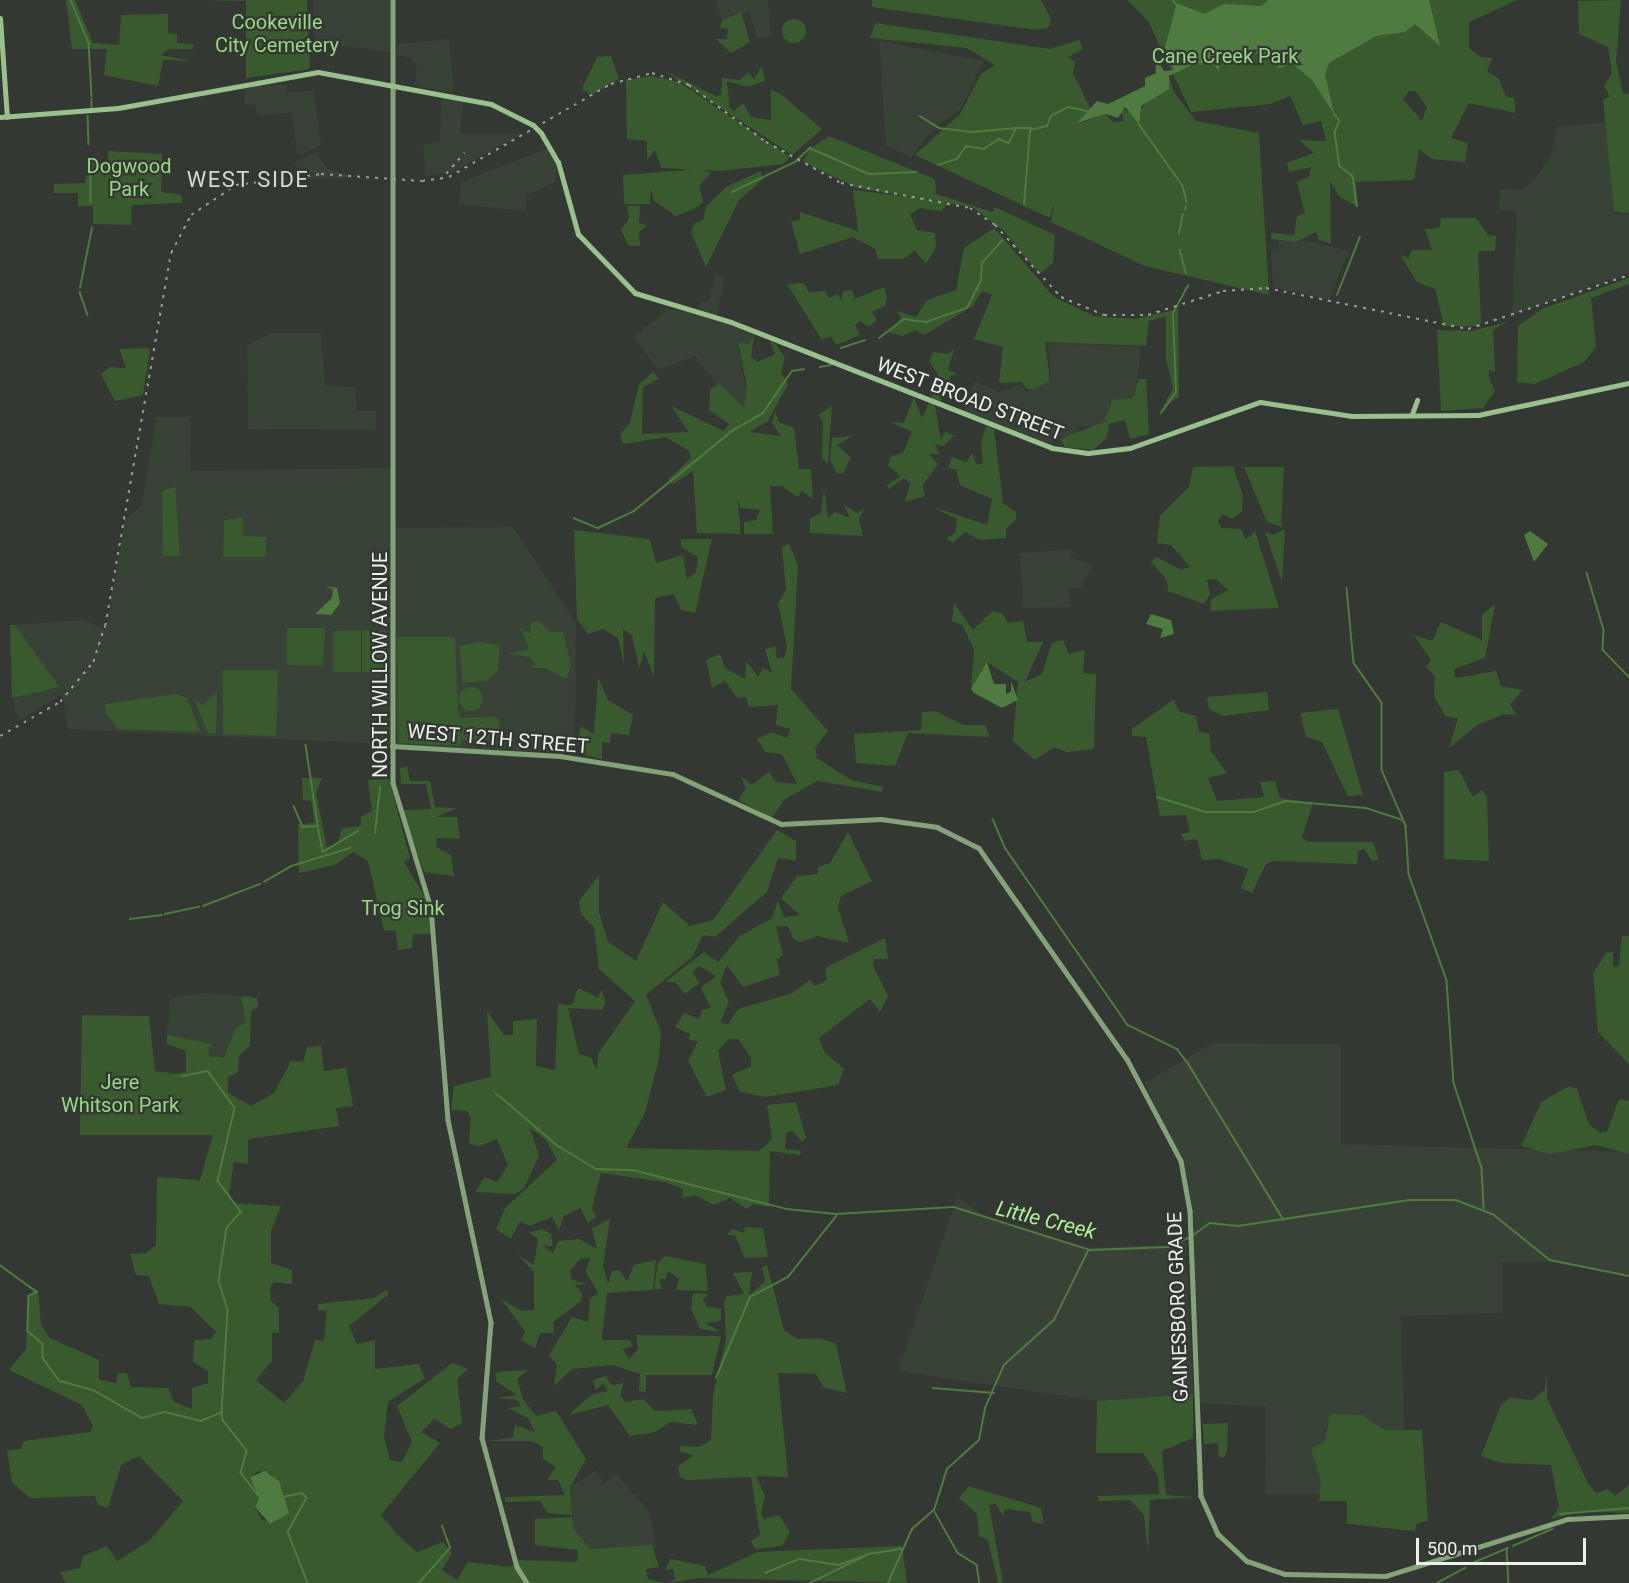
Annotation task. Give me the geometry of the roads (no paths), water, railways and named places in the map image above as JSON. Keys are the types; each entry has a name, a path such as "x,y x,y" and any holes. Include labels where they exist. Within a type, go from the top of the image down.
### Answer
{"main road":[{"name":"NORTH WILLOW AVENUE","path":"393,0 397,201 392,746 398,807 431,912 448,1120 487,1299 491,1330 482,1438 517,1567 527,1583"},
{"path":"0,18 3,117 67,115 298,72 394,84"},
{"name":"WEST BROAD STREET","path":"394,84 504,107 533,125 541,133 558,162 578,234 619,280 655,303 731,322 1063,451 1130,448 1260,402 1352,416 1489,414 1629,382"},
{"path":"1410,414 1418,408 1417,400"},
{"name":"WEST 12TH STREET","path":"392,746 578,758 686,777 781,824 839,817"},
{"name":"GAINESBORO GRADE","path":"839,817 937,827 984,853 1149,1097 1185,1172 1191,1237 1201,1496 1218,1534 1247,1561 1286,1574 1386,1576 1568,1518 1629,1516"}],"waterway":[{"path":"71,0 89,43 92,96"},
{"path":"1173,0 1176,4"},
{"path":"92,99 92,107"},
{"path":"1024,205 1030,130 1047,126 1051,116 1068,107 1087,111"},
{"path":"1334,114 1340,121 1335,132 1340,166 1353,176 1357,206"},
{"path":"88,116 89,144"},
{"path":"920,116 939,128 972,132 1016,128"},
{"path":"1139,124 1183,186 1187,202"},
{"path":"938,165 957,159 966,146 984,149 999,139 1009,143 1016,128 1031,128"},
{"path":"732,192 795,162 810,148 869,174 916,172"},
{"path":"91,170 91,202"},
{"path":"1185,210 1186,206"},
{"path":"1179,234 1183,214"},
{"path":"80,288 92,228"},
{"path":"1337,295 1360,237"},
{"path":"879,338 904,319 926,322 967,308 981,281 982,263 1002,241"},
{"path":"1180,250 1186,273"},
{"path":"1161,413 1176,392 1173,313 1188,286"},
{"path":"80,292 88,315"},
{"path":"841,348 865,340"},
{"path":"820,367 831,365"},
{"path":"574,518 598,528 634,511 732,431 763,413 792,371 804,369"},
{"path":"1587,573 1604,630 1603,650 1629,677"},
{"path":"1347,588 1354,663 1382,703 1382,770 1406,826 1409,874 1447,981 1454,1083 1482,1168 1484,1208"},
{"path":"306,745 318,824"},
{"path":"375,833 380,787"},
{"path":"1157,797 1206,812 1254,812 1286,801 1366,808 1402,820"},
{"path":"294,806 303,827 318,826 323,852 358,831"},
{"path":"993,819 1006,849 1128,1025 1177,1049 1188,1063 1284,1220"},
{"path":"264,882 292,866 350,848"},
{"path":"203,906 260,884"},
{"path":"165,914 199,907"},
{"path":"130,919 162,915"},
{"path":"182,1076 208,1071 235,1108 218,1181 241,1212 227,1228 219,1281 228,1311 222,1411"},
{"name":"Little Creek","path":"496,1093 558,1146 596,1169 633,1170 787,1209 836,1214 954,1207 1090,1250 1168,1247 1188,1238"},
{"name":"Little Creek","path":"1192,1236 1210,1223 1238,1226 1409,1200 1456,1200 1493,1214 1550,1260 1629,1276"},
{"path":"716,1378 750,1297 788,1277 837,1215"},
{"path":"888,1583 912,1529 934,1510 947,1469 979,1440 985,1408 1004,1365 1054,1320 1088,1251"},
{"path":"0,1265 37,1292 29,1296 28,1331 43,1344 43,1358 60,1381 93,1390 142,1418 165,1412 201,1421 222,1412 223,1420 247,1451 241,1473 258,1495"},
{"path":"933,1388 994,1393"},
{"path":"283,1497 302,1493 307,1498 288,1532 308,1583"},
{"path":"1560,1514 1629,1508"},
{"path":"935,1512 958,1553 977,1565 980,1583"},
{"path":"419,1583 450,1548 442,1526"},
{"path":"1513,1546 1552,1529"},
{"path":"1507,1548 1509,1583"},
{"path":"1470,1564 1508,1548"},
{"path":"869,1554 902,1549"},
{"path":"765,1573 799,1559 839,1565 870,1554"},
{"path":"810,1583 865,1556"},
{"path":"1437,1583 1465,1568"}],"railway":[{"path":"0,736 60,702 93,662 105,626 171,253 191,215 236,185 321,174 422,181 449,177 611,84 652,73 689,85 766,142 841,183 970,208 995,225 1061,297 1104,315 1148,315 1223,291 1266,288 1468,329 1629,275"},
{"path":"446,174 464,153"}],"district":[{"name":"WEST SIDE","path":"248,180"}],"park label":[{"name":"Cookeville City Cemetery","path":"277,34"},
{"name":"Cane Creek Park","path":"1225,56"},
{"name":"Dogwood Park","path":"129,178"},
{"name":"Trog Sink","path":"403,908"},
{"name":"Jere Whitson Park","path":"120,1094"}]}
